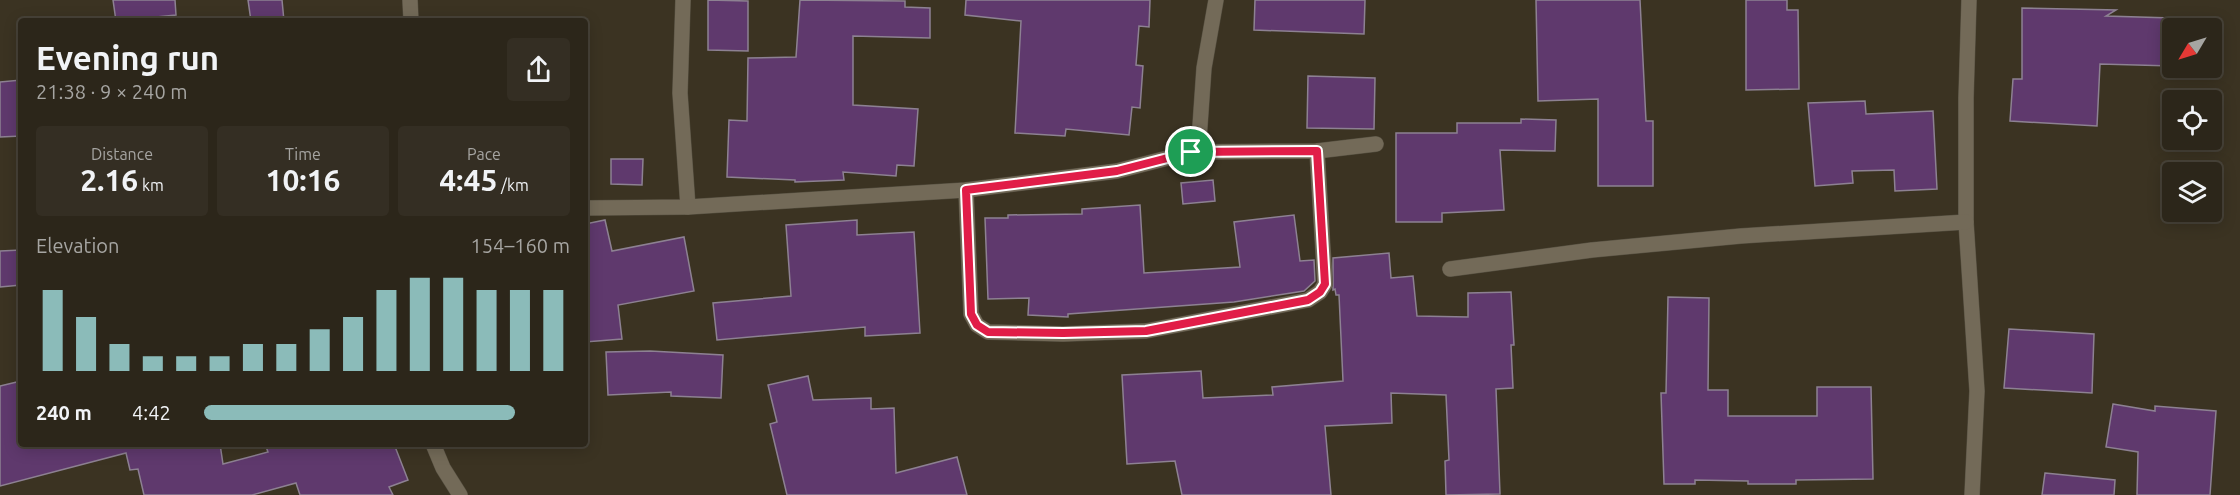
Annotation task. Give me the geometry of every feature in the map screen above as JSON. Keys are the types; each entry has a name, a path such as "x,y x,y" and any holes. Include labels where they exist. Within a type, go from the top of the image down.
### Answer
{"street":[{"path":"410,0 411,18"},
{"path":"682,0 680,93 688,207"},
{"path":"1191,152 1199,140 1204,68 1216,0"},
{"path":"1969,0 1966,222 1977,391 1972,495"},
{"path":"588,208 688,207 966,190 1117,171 1191,152 1317,151 1376,144"},
{"path":"966,190 971,314 977,325 988,332 1146,331 1308,300 1320,292 1325,284 1317,151"},
{"path":"1450,269 1592,250 1695,240 1966,222"},
{"path":"434,447 443,468 460,495"}],"building":[{"path":"113,0 175,0 176,15 116,18"},
{"path":"248,0 282,0 284,18 251,18"},
{"path":"708,0 748,1 748,51 708,50"},
{"path":"800,0 905,1 905,7 930,8 930,38 853,36 853,105 918,109 914,166 897,165 896,176 843,172 844,180 795,182 795,180 727,177 729,120 747,121 748,58 796,57"},
{"path":"966,0 1150,0 1149,27 1139,26 1136,65 1143,66 1140,108 1132,107 1129,135 1066,129 1065,136 1015,133 1021,21 965,15"},
{"path":"1255,0 1365,0 1364,34 1254,30"},
{"path":"1536,0 1640,0 1646,121 1653,121 1653,186 1598,186 1598,99 1538,101"},
{"path":"1746,0 1787,0 1787,10 1798,10 1799,89 1746,90"},
{"path":"2022,8 2116,10 2106,16 2172,18 2162,18 2162,66 2100,64 2097,126 2010,121 2013,79 2022,79"},
{"path":"1308,76 1375,78 1374,129 1307,128"},
{"path":"18,80 18,136 0,137 0,82"},
{"path":"1865,101 1866,114 1933,111 1937,189 1895,191 1894,170 1852,171 1853,183 1815,186 1808,103"},
{"path":"1521,119 1556,120 1555,151 1500,150 1504,210 1442,213 1442,222 1396,222 1396,133 1457,133 1457,123 1521,123"},
{"path":"611,159 643,159 642,185 611,184"},
{"path":"1213,180 1215,201 1183,204 1181,183"},
{"path":"1140,205 1144,273 1240,267 1234,222 1294,215 1300,261 1314,260 1315,281 1304,291 1234,302 1068,314 1068,317 1028,315 1029,298 988,299 985,218 1008,218 1008,215 1082,214 1082,209"},
{"path":"605,220 612,251 684,237 694,291 618,305 622,339 588,342 588,223"},
{"path":"857,220 857,235 914,232 920,333 865,336 865,327 717,340 713,303 791,296 786,225"},
{"path":"18,250 18,285 0,287 0,251"},
{"path":"1389,253 1391,278 1413,276 1417,316 1468,317 1468,293 1511,292 1514,345 1511,345 1513,388 1496,389 1500,494 1446,495 1445,461 1449,460 1446,395 1391,393 1392,423 1325,426 1331,495 1182,495 1175,461 1127,464 1122,375 1201,371 1203,398 1273,395 1272,387 1343,381 1339,295 1336,295 1335,289 1333,290 1333,258"},
{"path":"1668,297 1709,298 1708,390 1728,390 1728,416 1817,416 1817,387 1871,387 1873,479 1796,480 1796,484 1748,484 1748,481 1695,480 1695,484 1664,484 1661,393 1666,393"},
{"path":"2009,329 2094,334 2092,393 2004,388"},
{"path":"650,351 723,355 721,398 671,396 671,392 608,395 606,352"},
{"path":"808,376 813,400 871,398 871,409 894,408 896,473 957,457 967,495 787,495 770,424 777,422 768,385"},
{"path":"18,382 18,447 220,447 223,464 268,452 266,447 395,447 408,480 389,487 393,495 300,495 296,483 252,495 144,495 138,469 130,470 126,453 0,486 0,386"},
{"path":"2113,404 2155,411 2155,406 2216,411 2210,495 2137,495 2138,452 2106,447"},
{"path":"2045,473 2115,480 2114,495 2042,495"}],"route":[{"path":"1317,151 1325,284 1320,292 1308,300 1146,331 988,332 977,325 971,314 966,190 1117,171 1191,152 1317,151"}]}
